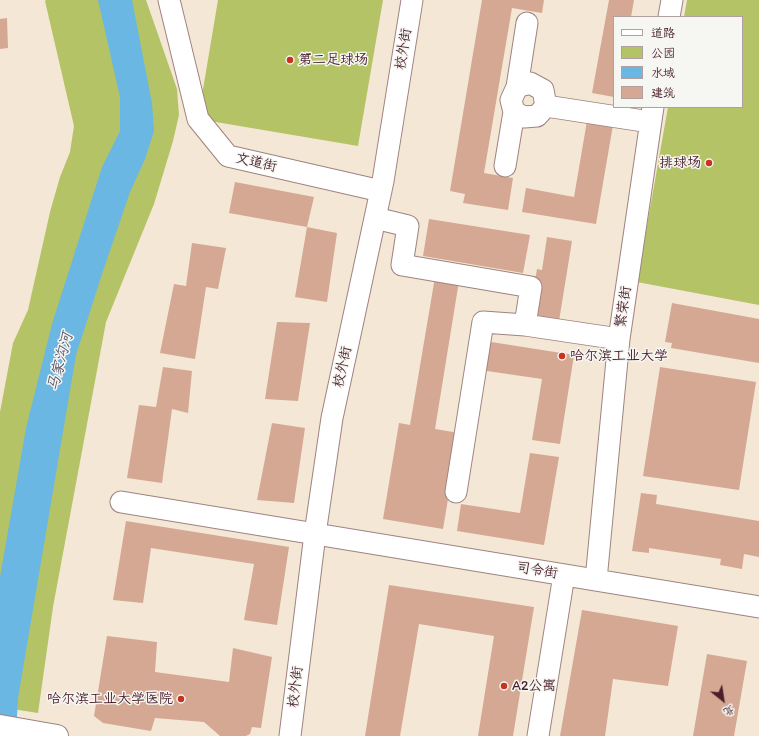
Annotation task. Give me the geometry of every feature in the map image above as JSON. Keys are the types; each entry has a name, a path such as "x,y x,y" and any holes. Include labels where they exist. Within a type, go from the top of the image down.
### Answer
{"highway":[{"path":"0,726 50,734"}],"street":[{"name":"文道街","path":"169,0 198,119 228,156 381,192"},
{"name":"校外街","path":"290,736 315,534 332,418 381,192 412,0"},
{"path":"669,16 672,0"},
{"path":"505,166 516,120 511,100 523,79 527,22"},
{"path":"523,79 542,90 546,106"},
{"path":"546,106 652,115"},
{"path":"516,120 537,116 546,106"},
{"name":"繁荣街","path":"596,580 620,339 652,115"},
{"path":"375,218 408,226 402,265 531,287 525,325"},
{"path":"456,492 483,322 525,325 620,339"},
{"name":"司令街","path":"121,502 759,607"},
{"path":"538,736 564,575"}],"green space":[{"path":"46,0 146,0 177,89 179,115 173,141 154,204 106,322 53,607 38,713 0,707 0,412 13,343 28,310 50,212 60,177 70,152 74,126"},
{"name":"第二足球场","path":"218,0 383,0 358,146 198,119"},
{"name":"排球场","path":"687,0 759,0 759,305 637,282 668,108 743,108 743,16 684,16"}],"water":[{"path":"98,0 132,0 152,103 154,131 145,159 130,192 76,355 16,710 0,707 0,577 26,428 52,324 102,167 120,131 120,97"}],"building":[{"path":"482,0 544,0 542,13 512,8 484,173 513,178 508,210 463,203 465,194 450,191"},
{"path":"609,0 634,0 631,16 613,16 613,97 592,93"},
{"path":"7,18 8,48 0,49 0,19"},
{"path":"587,121 613,125 596,224 522,212 526,188 574,197"},
{"path":"235,182 314,197 307,227 229,213"},
{"path":"429,219 530,235 523,273 423,256"},
{"path":"307,227 337,233 327,302 295,297"},
{"path":"547,237 572,241 559,321 529,316 537,269 542,270"},
{"path":"192,243 226,248 218,289 206,287 195,359 160,353 174,284 186,286"},
{"path":"435,277 459,281 435,429 459,433 443,529 383,519 399,423 410,425"},
{"path":"672,303 759,319 759,363 671,348 672,343 665,342"},
{"path":"277,322 310,323 298,401 265,399"},
{"path":"485,341 574,355 560,444 532,440 542,379 480,370"},
{"path":"163,367 192,371 188,413 172,409 162,483 127,478 139,405 156,407"},
{"path":"660,367 756,382 739,490 643,476"},
{"path":"272,423 305,428 294,503 257,500"},
{"path":"530,453 559,457 544,545 457,531 461,504 520,513"},
{"path":"641,493 657,495 656,504 759,521 759,557 744,554 742,569 720,565 721,559 649,548 649,553 632,551"},
{"path":"126,521 289,547 277,625 244,620 254,564 151,548 143,603 113,600"},
{"name":"A2公寓","path":"389,585 534,607 513,736 478,736 494,636 419,624 400,736 365,736"},
{"path":"582,610 678,626 668,686 613,679 605,736 560,736"},
{"name":"哈尔滨工业大学医院","path":"107,636 157,642 155,672 229,682 233,648 272,657 261,728 252,727 250,734 246,736 220,736 204,722 155,718 151,731 103,723 94,716"},
{"path":"707,654 747,661 734,736 693,736"}],"waterway":[{"name":"马家沟河","path":"3,736 8,672"}],"place":[{"name":"第二足球场","path":"290,60"},
{"name":"排球场","path":"709,163"},
{"name":"哈尔滨工业大学","path":"562,356"},
{"name":"A2公寓","path":"504,686"},
{"name":"哈尔滨工业大学医院","path":"181,699"}]}
